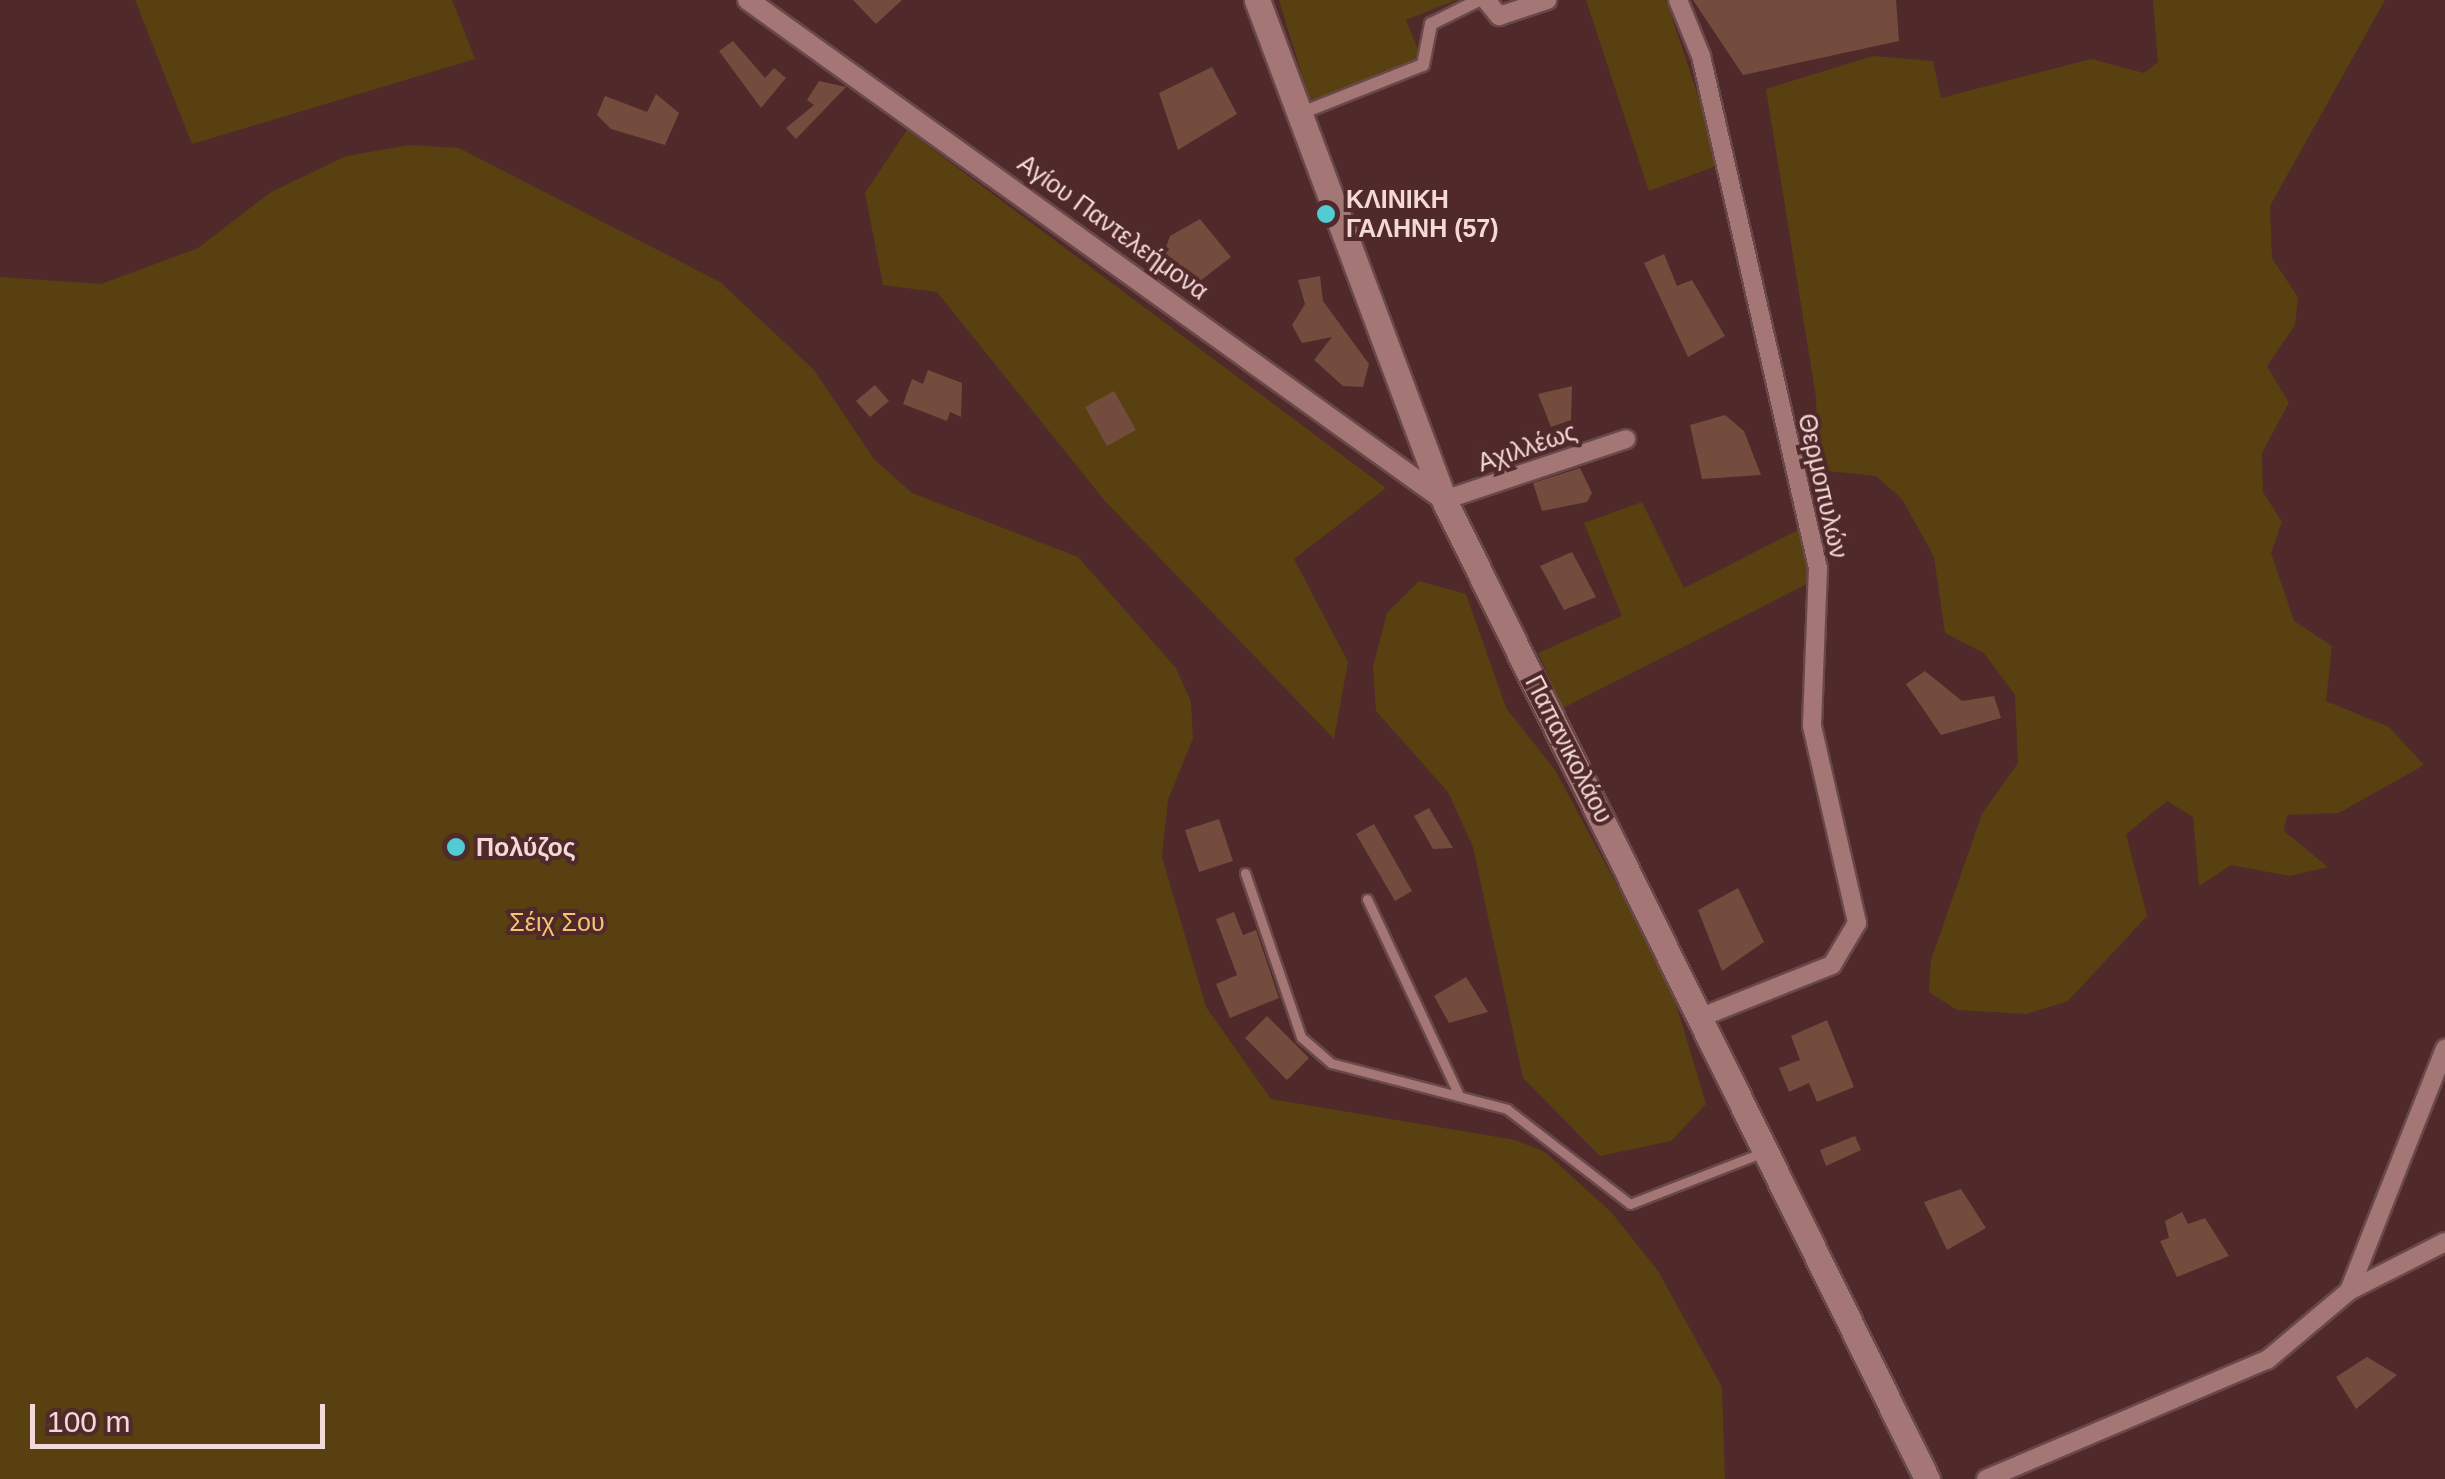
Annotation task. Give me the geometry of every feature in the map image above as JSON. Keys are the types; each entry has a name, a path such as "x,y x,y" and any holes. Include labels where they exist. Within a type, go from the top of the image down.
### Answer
{"main road":[{"name":"Παπανικολάου","path":"1257,0 1444,500 1771,1150 1927,1479"}],"street":[{"path":"1299,114 1423,65 1431,24 1483,0 1499,16 1547,0"},
{"name":"Θερμοπυλών","path":"1678,0 1700,56 1818,568 1812,726 1857,923 1832,965 1704,1016"},
{"name":"Αγίου Παντελεήμονα","path":"758,3 1444,500"},
{"name":"Αχιλλέως","path":"1444,500 1626,439"},
{"path":"2349,1291 2445,1048"},
{"path":"1986,1479 2267,1360 2349,1291 2445,1242"}],"lane":[{"path":"1245,873 1310,1050 1331,1064 1459,1095 1530,1123 1630,1204 1771,1150"},
{"path":"1367,899 1459,1095"}],"green space":[{"path":"135,0 452,0 475,59 192,144"},
{"path":"1279,0 1456,0 1406,20 1421,57 1310,101"},
{"path":"1586,0 1666,0 1721,164 1649,191"},
{"path":"2153,0 2385,0 2270,206 2272,258 2298,297 2295,325 2267,366 2289,403 2262,453 2263,492 2282,522 2271,553 2294,621 2332,646 2326,701 2389,727 2424,765 2339,813 2287,815 2284,831 2328,867 2290,876 2231,865 2199,886 2193,817 2167,801 2126,834 2147,916 2068,1001 2026,1014 1957,1010 1929,992 1931,960 1982,814 2018,763 2015,695 1984,653 1945,633 1934,557 1902,499 1876,476 1818,470 1816,397 1766,89 1873,56 1933,61 1941,98 2091,59 2144,73 2158,62"},
{"path":"907,130 1386,488 1294,559 1348,662 1334,739 1105,501 937,292 883,285 865,193"},
{"name":"Σέιχ Σου","path":"411,145 459,148 720,282 814,370 874,459 912,493 1078,557 1176,668 1191,702 1193,738 1168,800 1162,857 1206,1007 1271,1099 1515,1140 1545,1152 1612,1213 1658,1271 1722,1387 1725,1479 0,1479 0,277 101,284 198,248 271,192 346,156"},
{"path":"1642,502 1684,588 1806,526 1815,580 1563,708 1538,653 1622,616 1584,523"},
{"path":"1419,581 1466,594 1506,708 1555,770 1670,984 1706,1104 1671,1141 1600,1156 1523,1078 1473,847 1448,792 1376,711 1373,667 1387,613"}],"building":[{"path":"853,0 902,0 876,24"},
{"path":"1693,0 1896,0 1899,41 1743,75"},
{"path":"733,41 765,78 774,68 786,78 761,108 719,51"},
{"path":"1212,67 1237,114 1178,150 1159,93"},
{"path":"819,81 846,87 796,139 786,128 814,105 807,100"},
{"path":"656,94 679,113 665,145 611,129 597,115 605,96 647,112"},
{"path":"1200,219 1231,257 1195,285 1164,253 1170,236"},
{"path":"1664,254 1677,286 1692,280 1725,336 1688,357 1644,263"},
{"path":"1320,276 1323,301 1369,364 1363,387 1343,386 1314,360 1332,337 1302,343 1292,325 1305,304 1298,280"},
{"path":"928,370 962,383 961,417 950,412 947,421 903,404 912,379 923,384"},
{"path":"875,385 889,401 870,417 856,401"},
{"path":"1572,386 1571,420 1551,427 1538,394"},
{"path":"1114,391 1136,430 1107,446 1085,407"},
{"path":"1725,415 1744,431 1761,475 1702,479 1690,425"},
{"path":"1580,468 1592,493 1587,502 1542,511 1533,483"},
{"path":"1572,552 1596,597 1564,610 1540,566"},
{"path":"1925,671 1962,701 1994,696 2001,718 1941,735 1906,684"},
{"path":"1429,808 1453,848 1433,849 1414,816"},
{"path":"1219,819 1233,861 1199,872 1185,830"},
{"path":"1374,824 1412,891 1395,901 1356,834"},
{"path":"1738,888 1764,942 1722,971 1698,910"},
{"path":"1234,912 1243,935 1256,930 1279,998 1230,1018 1216,984 1237,975 1216,919"},
{"path":"1466,977 1488,1012 1449,1023 1434,996"},
{"path":"1267,1016 1309,1058 1287,1080 1245,1038"},
{"path":"1827,1020 1854,1087 1817,1102 1809,1083 1789,1092 1779,1068 1800,1060 1791,1036"},
{"path":"1855,1136 1861,1150 1826,1166 1820,1150"},
{"path":"1961,1189 1986,1228 1947,1250 1924,1202"},
{"path":"2182,1212 2188,1224 2205,1218 2229,1256 2177,1277 2160,1241 2169,1238 2165,1221"},
{"path":"2367,1357 2397,1375 2356,1409 2336,1377"}],"place":[{"name":"ΚΛΙΝΙΚΗ ΓΑΛΗΝΗ (57)","path":"1326,214"},
{"name":"Πολύζος","path":"456,847"}]}
